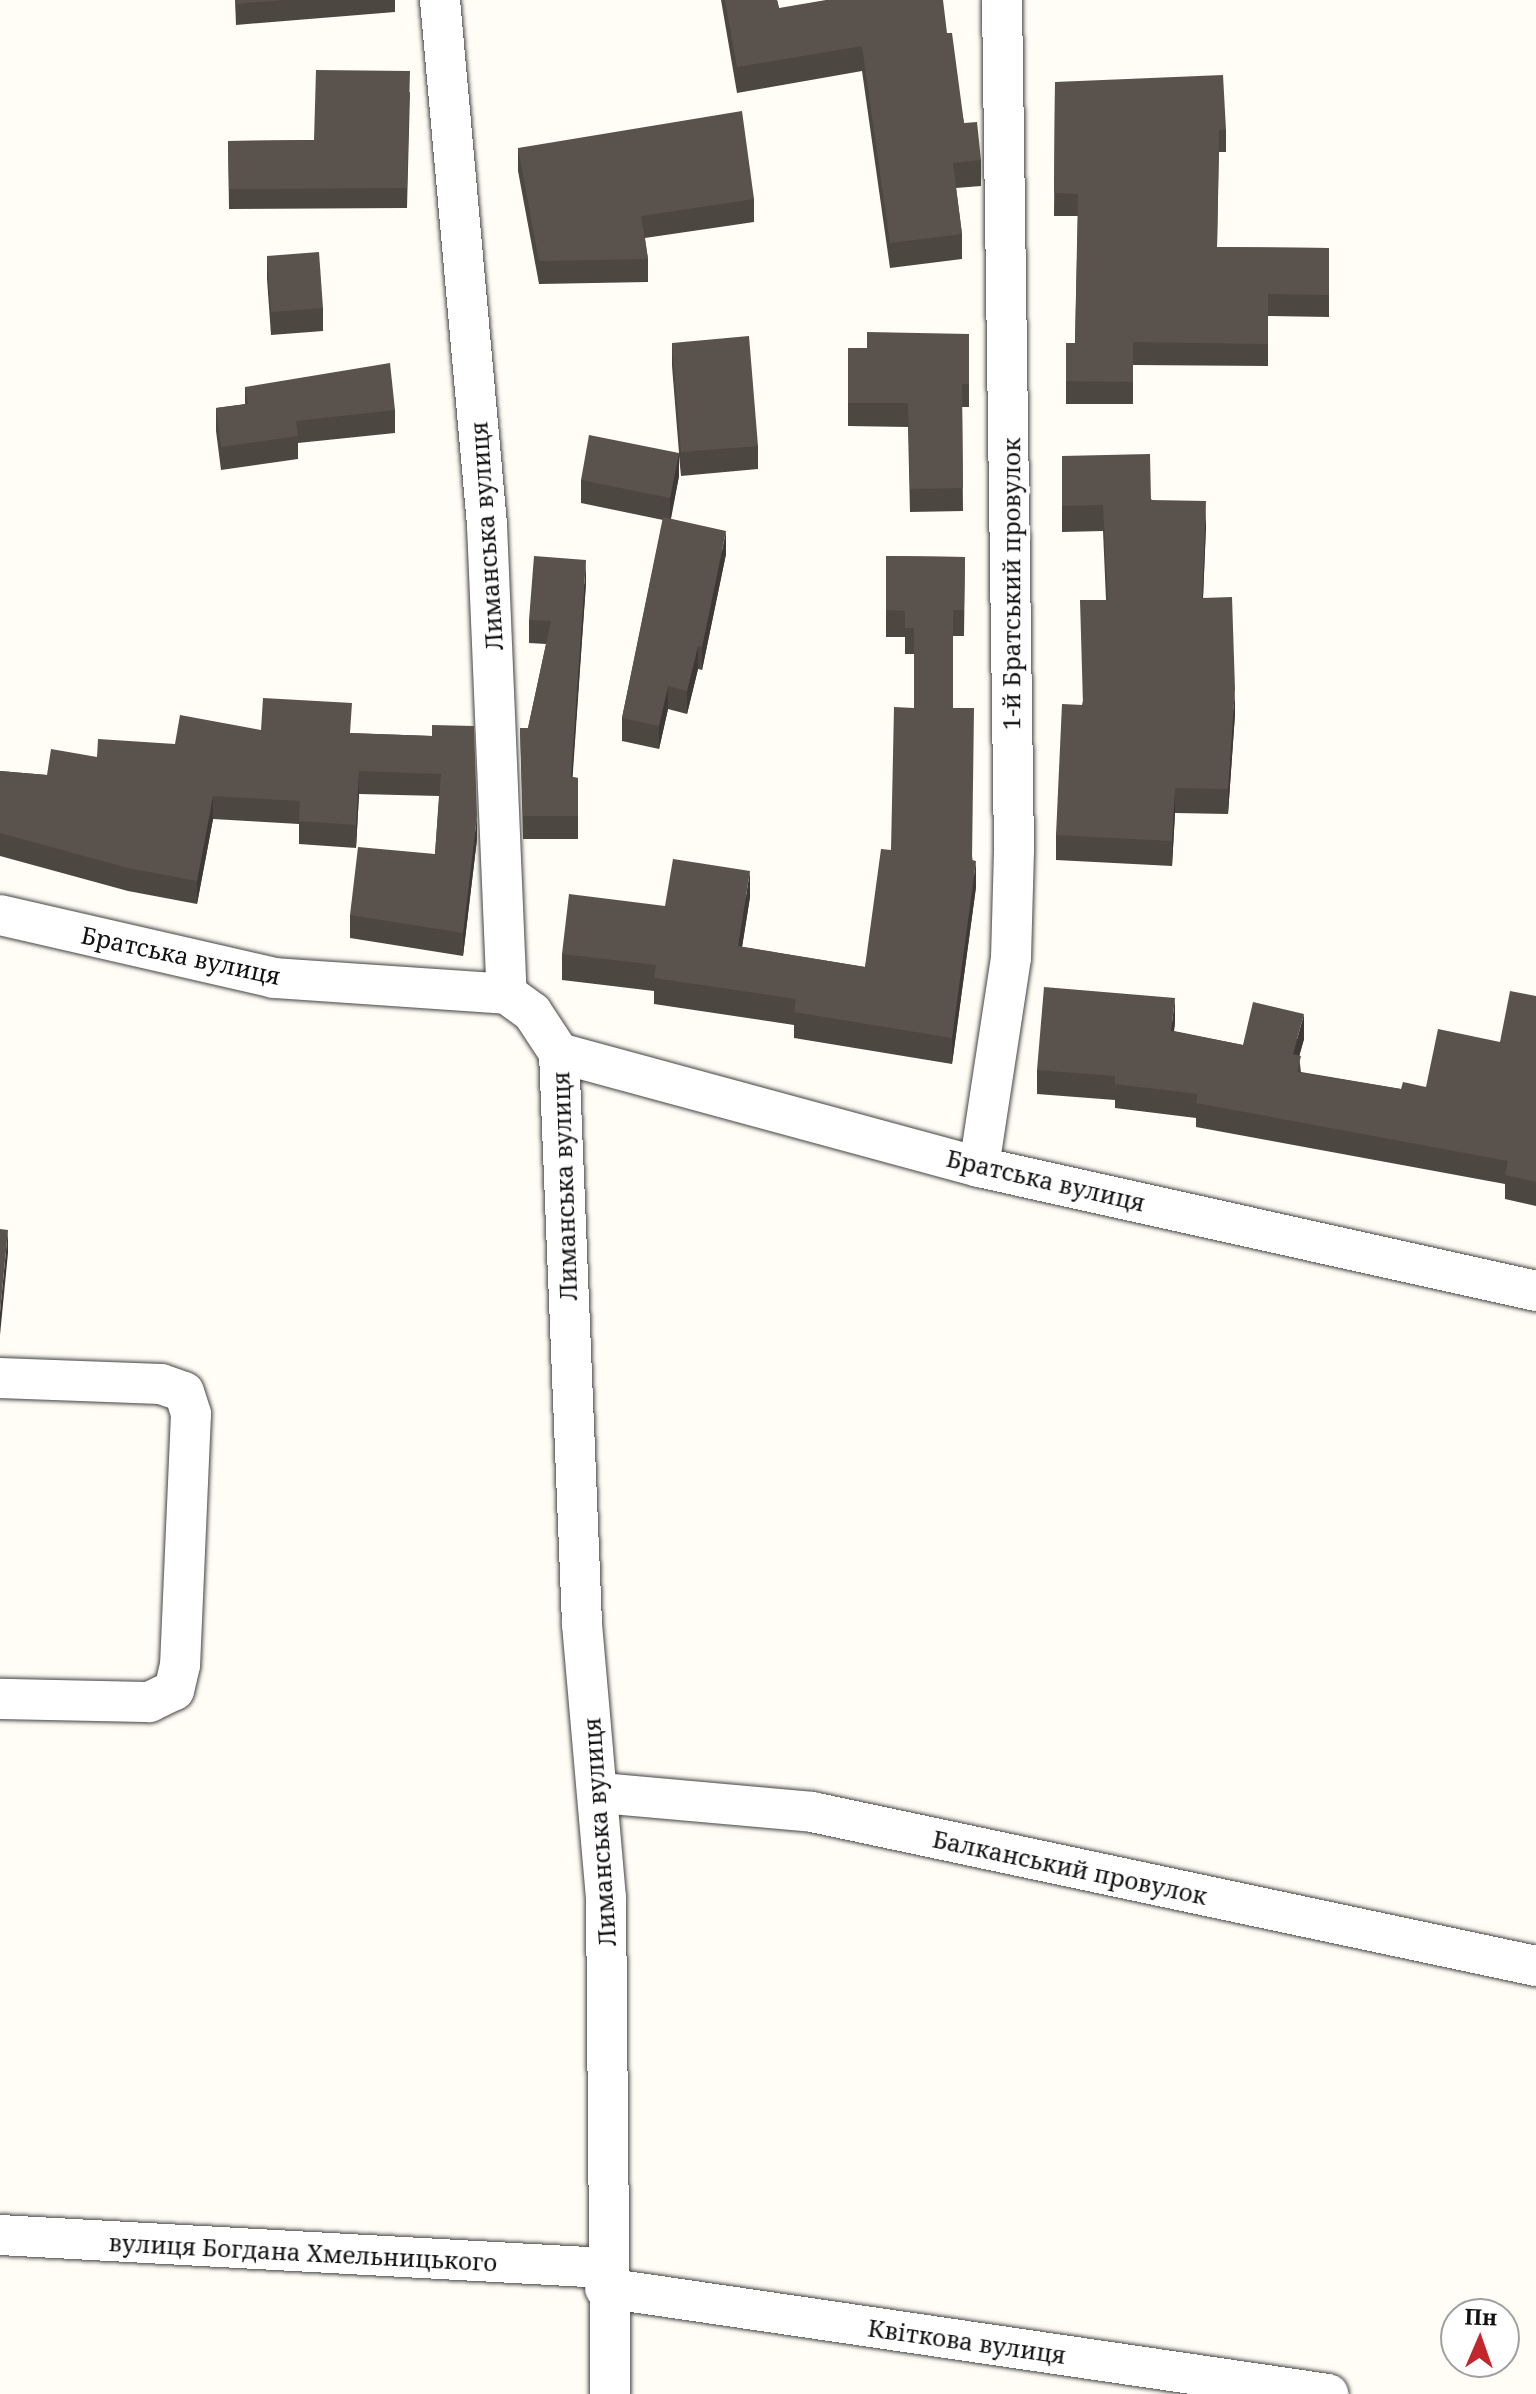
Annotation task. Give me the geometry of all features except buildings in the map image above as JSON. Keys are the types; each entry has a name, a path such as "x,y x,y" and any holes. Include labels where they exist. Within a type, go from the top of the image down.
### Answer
{"street":[{"name":"Лиманська вулиця","path":"440,0 487,525 507,994 532,1012 559,1053 582,1624 601,1793 607,1926 606,2278 610,2394"},
{"name":"1-й Братський провулок","path":"979,1167 1011,958 1014,862 1002,0"},
{"name":"Братська вулиця","path":"0,915 274,978 507,994"},
{"name":"Братська вулиця","path":"559,1053 979,1167 1536,1291"},
{"path":"0,1378 161,1384 184,1392 191,1414 180,1665 174,1690 149,1702 0,1699"},
{"name":"Балканський провулок","path":"601,1793 812,1812 1536,1966"},
{"name":"вулиця Богдана Хмельницького","path":"0,2235 606,2278"},
{"name":"Квіткова вулиця","path":"606,2278 1328,2394"}]}
